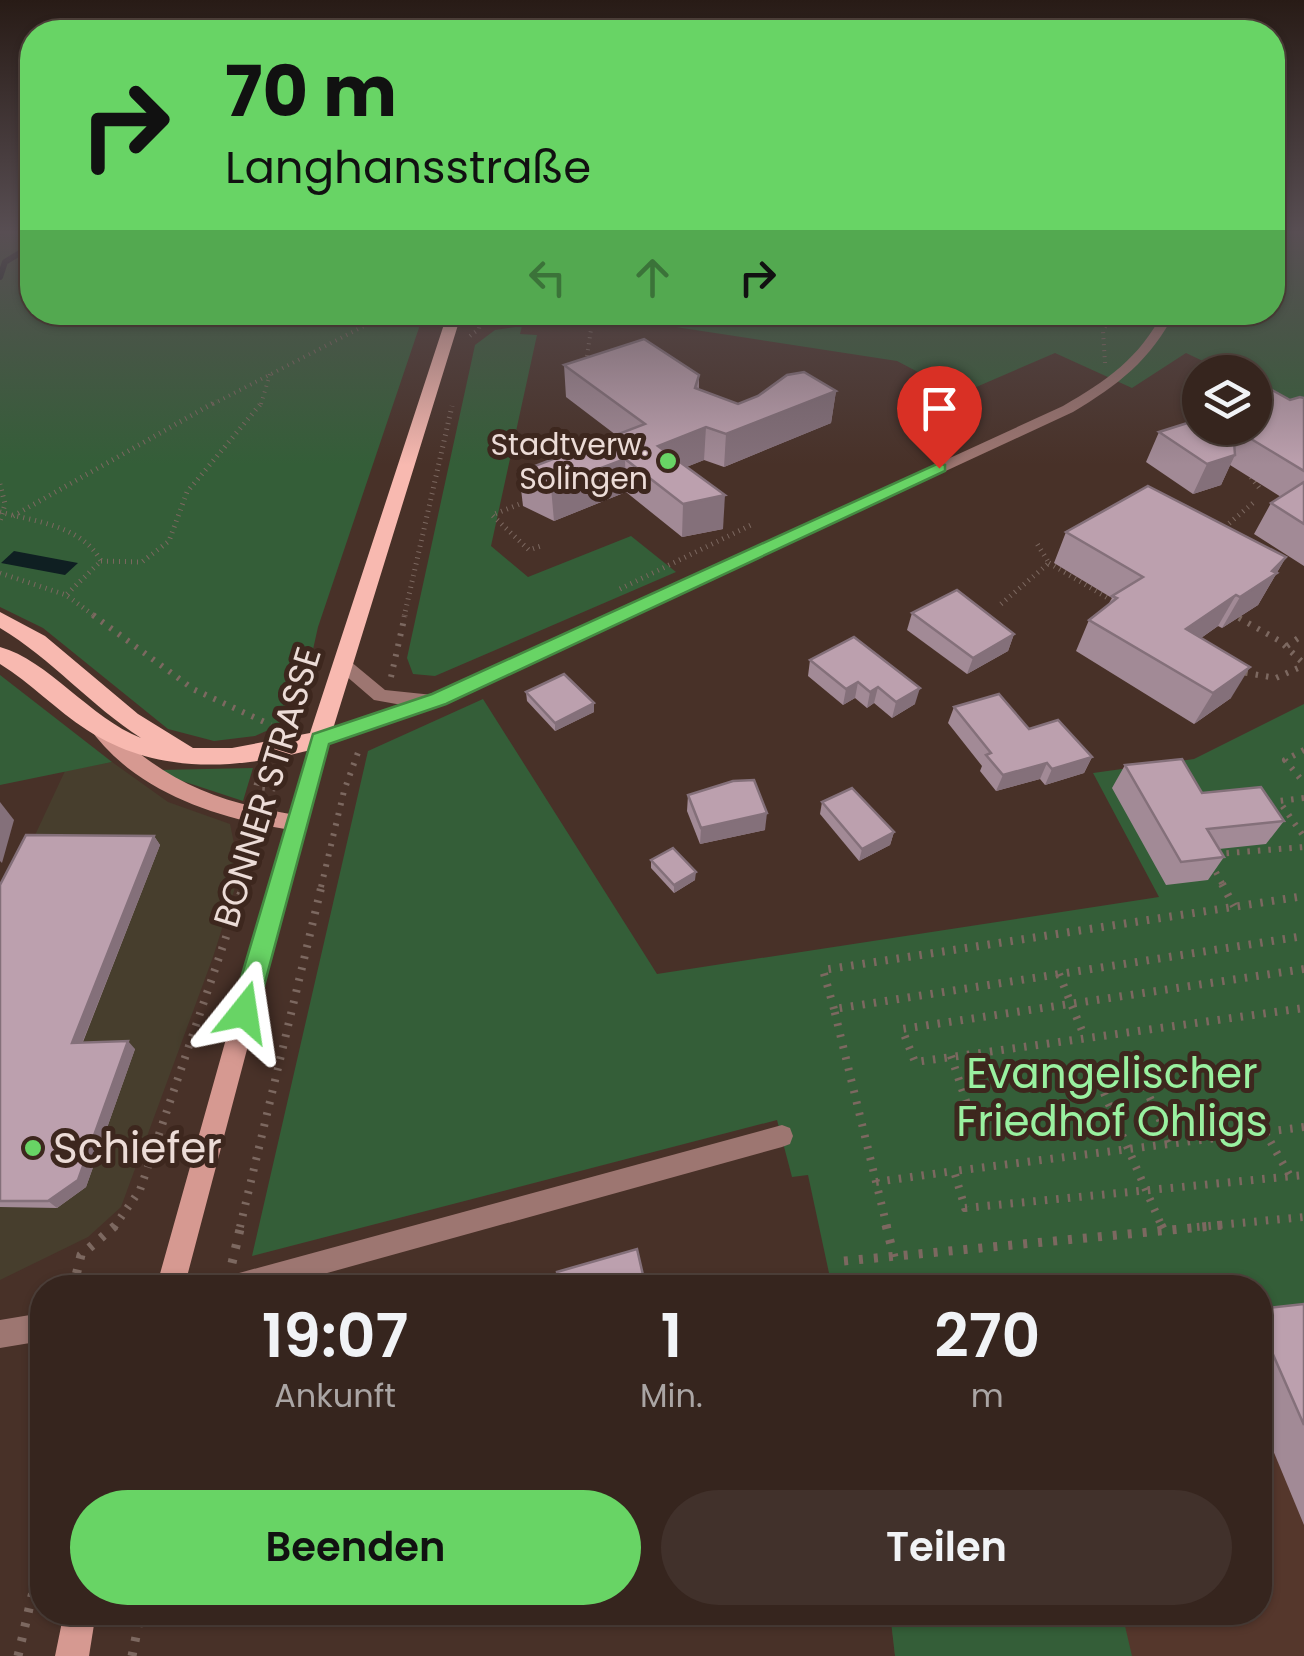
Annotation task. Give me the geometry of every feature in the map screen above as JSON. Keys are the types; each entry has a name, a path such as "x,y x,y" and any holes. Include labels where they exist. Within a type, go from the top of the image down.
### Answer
{"main road":[{"name":"BONNER STRASSE","path":"174,1275 320,740 451,325"},
{"path":"0,619 37,640 130,720 192,758"},
{"path":"0,654 95,724 158,755 247,755 320,740"},
{"path":"95,724 126,758 158,780 245,816 297,824"},
{"path":"72,1656 78,1625"}],"street":[{"path":"320,740 439,699 1068,409 1122,378 1138,363 1161,325"},
{"path":"344,665 380,696 409,702 439,699"},
{"path":"0,1334 30,1330"}],"lane":[{"path":"241,1275 782,1136"}],"path":[{"path":"13,516 271,371 365,325"},
{"path":"468,338 480,325"},
{"path":"584,375 592,325"},
{"path":"1104,352 1102,331 1105,325"},
{"path":"66,595 101,561 142,562 168,541 187,492 266,398 271,371"},
{"path":"389,685 455,392"},
{"path":"1248,465 1258,472 1250,476 1261,490"},
{"path":"0,484 0,521"},
{"path":"541,546 529,550 492,515 548,493"},
{"path":"1218,532 1253,503"},
{"path":"2,512 76,536 94,548 101,561"},
{"path":"676,560 752,525"},
{"path":"1036,542 1049,563 1111,600"},
{"path":"1001,604 1049,563"},
{"path":"0,573 66,595 193,689 275,727"},
{"path":"1230,670 1276,678 1294,673 1302,661 1284,643 1239,618"},
{"path":"1284,643 1304,634"},
{"path":"230,1275 344,791 368,725"},
{"path":"1286,760 1304,750"},
{"path":"1286,760 1304,758"},
{"path":"1286,760 1304,783"},
{"path":"1260,802 1304,798"},
{"path":"1279,801 1304,836"},
{"path":"77,1275 81,1254 116,1226 140,1190 248,872 242,826 245,816"},
{"path":"1274,824 1294,822"},
{"path":"1234,906 1207,855 1304,847"},
{"path":"894,1257 822,970 1304,896"},
{"path":"834,1009 1304,936"},
{"path":"1304,969 902,1028 914,1062 1304,1008"},
{"path":"1059,974 1085,1038"},
{"path":"951,1056 969,1110"},
{"path":"1145,1088 1171,1144"},
{"path":"1104,1093 1164,1231"},
{"path":"876,1182 1304,1127"},
{"path":"1265,1132 1290,1176"},
{"path":"954,1171 965,1208 1304,1174"},
{"path":"844,1261 1304,1218"},
{"path":"18,1656 30,1604"},
{"path":"132,1656 138,1625"}],"shaded area":[{"path":"14,551 78,563 65,575 1,563"},
{"path":"112,762 168,802 230,824 240,872 213,957 121,1207 88,1237 0,1280 0,910 65,771"},
{"path":"1304,1318 1304,1656 895,1656 891,1625 1272,1625 1272,1322"}],"green space":[{"path":"0,310 20,310 20,325 420,325 318,627 304,690 289,716 275,727 255,736 214,741 168,729 43,628 0,607"},
{"path":"1285,310 1304,310 1304,411 1272,395 1272,355 1186,353 1132,388 1055,353 960,394 897,361 662,325 1285,325"},
{"path":"522,326 520,334 537,335 491,546 528,577 631,536 676,572 435,676 413,674 407,658 475,345 495,330"},
{"path":"0,675 112,762 0,785"},
{"name":"Evangelischer Friedhof Ohligs","path":"483,699 657,974 1159,897 1093,773 1194,759 1304,704 1304,1318 1272,1322 1272,1275 829,1275 808,1175 792,1177 777,1120 252,1256 368,751"},
{"path":"253,768 243,801 161,774 160,770"},
{"path":"891,1625 1125,1625 1132,1656 895,1656"}],"building":[{"path":"644,339 699,375 695,388 738,404 758,396 787,375 804,372 836,391 726,434 706,427 658,446 725,495 683,504 625,459 551,487 519,472 645,424 564,365"},
{"path":"1272,390 1290,400 1304,398 1304,471 1261,445 1272,445"},
{"path":"1182,425 1182,445 1234,445 1235,455 1207,464 1159,432"},
{"path":"1304,482 1304,524 1271,503"},
{"path":"1148,486 1286,557 1272,571 1277,573 1186,629 1250,667 1213,693 1089,620 1117,598 1112,596 1143,577 1066,532"},
{"path":"957,590 1014,634 973,658 912,613"},
{"path":"854,637 920,688 896,702 878,687 870,692 858,682 846,689 810,660"},
{"path":"564,674 594,703 555,723 526,692"},
{"path":"999,694 1029,729 1058,720 1092,757 1052,769 1047,763 1003,775 986,755 991,753 954,707"},
{"path":"1182,759 1202,793 1261,787 1284,821 1207,829 1224,857 1181,862 1125,765"},
{"path":"754,780 767,813 701,828 688,795 733,781"},
{"path":"852,788 894,832 862,849 822,802"},
{"path":"26,835 154,836 72,1043 128,1041 78,1180 48,1201 0,1201 0,885"},
{"path":"673,848 696,872 674,885 651,860"},
{"path":"637,1249 643,1275 558,1275 557,1272"},
{"path":"1304,1304 1304,1425 1272,1352 1272,1308"}],"place":[{"name":"Stadtverw. Solingen","path":"668,461"},
{"name":"Schiefer","path":"33,1148"}],"route":[{"path":"244,1012 320,740 439,699 939,468"}]}
